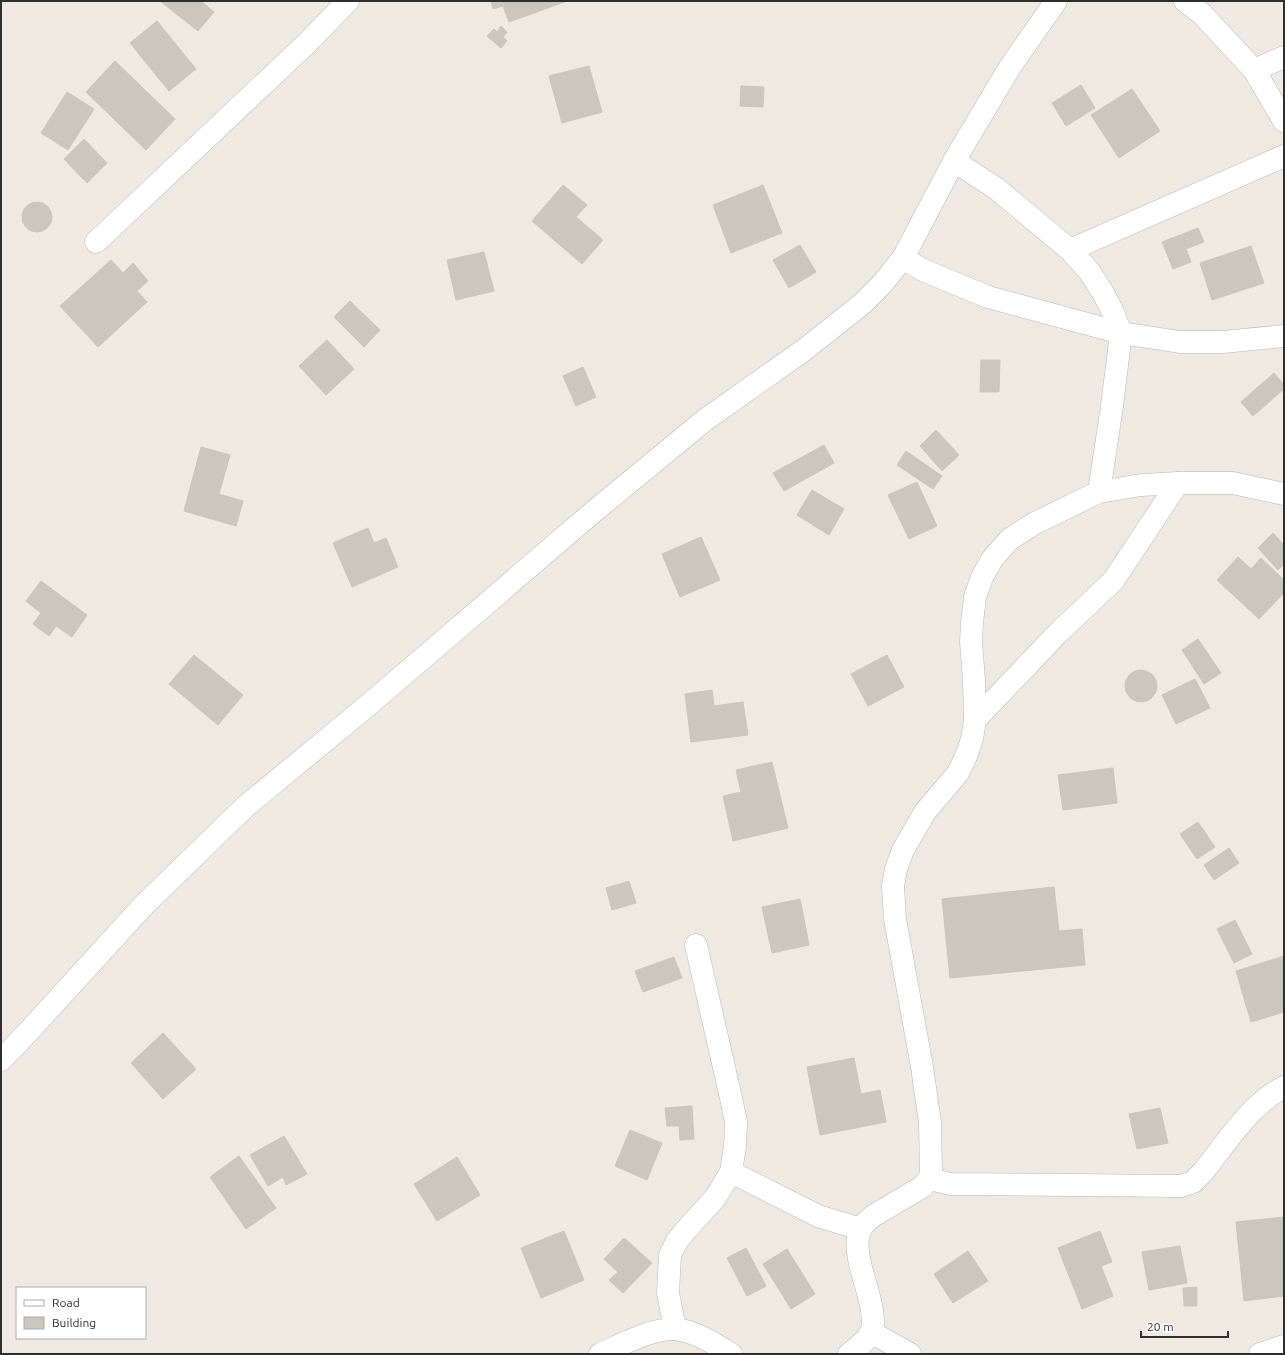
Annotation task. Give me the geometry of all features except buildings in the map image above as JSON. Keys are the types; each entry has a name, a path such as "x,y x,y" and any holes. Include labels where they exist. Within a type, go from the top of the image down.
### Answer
{"street":[{"path":"96,242 305,45 348,1"},
{"path":"1,1060 144,905 246,806 366,707 592,513 705,420 804,350 862,304 883,283 903,258 954,161 1010,67 1056,1"},
{"path":"1185,1 1202,14 1254,70 1284,121"},
{"path":"1254,70 1284,57"},
{"path":"1070,250 1284,156"},
{"path":"954,161 997,189 1070,250 1089,271 1113,312 1121,333 1099,492"},
{"path":"903,258 923,270 988,297 1121,333 1180,342 1223,342 1284,336"},
{"path":"975,720 1057,634 1113,581 1178,483"},
{"path":"849,1354 859,1346 871,1332 874,1322 871,1299 858,1252 857,1242 861,1230 866,1222 873,1216 922,1187 930,1179 932,1165 930,1123 922,1067 895,919 893,886 896,869 903,850 925,812 958,773 972,739 975,720 971,642 972,623 975,597 982,577 993,558 1010,539 1035,523 1099,492 1141,485 1233,483 1284,494"},
{"path":"675,1329 668,1293 670,1255 677,1241 715,1198 732,1172 735,1146 736,1122 696,945"},
{"path":"930,1179 951,1184 1182,1186 1193,1182 1202,1173 1258,1105 1274,1092 1284,1087"},
{"path":"732,1172 818,1216 861,1230"},
{"path":"600,1354 645,1335 675,1329 691,1333 713,1343 731,1354"},
{"path":"871,1332 910,1354"},
{"path":"1260,1354 1284,1346"}]}
